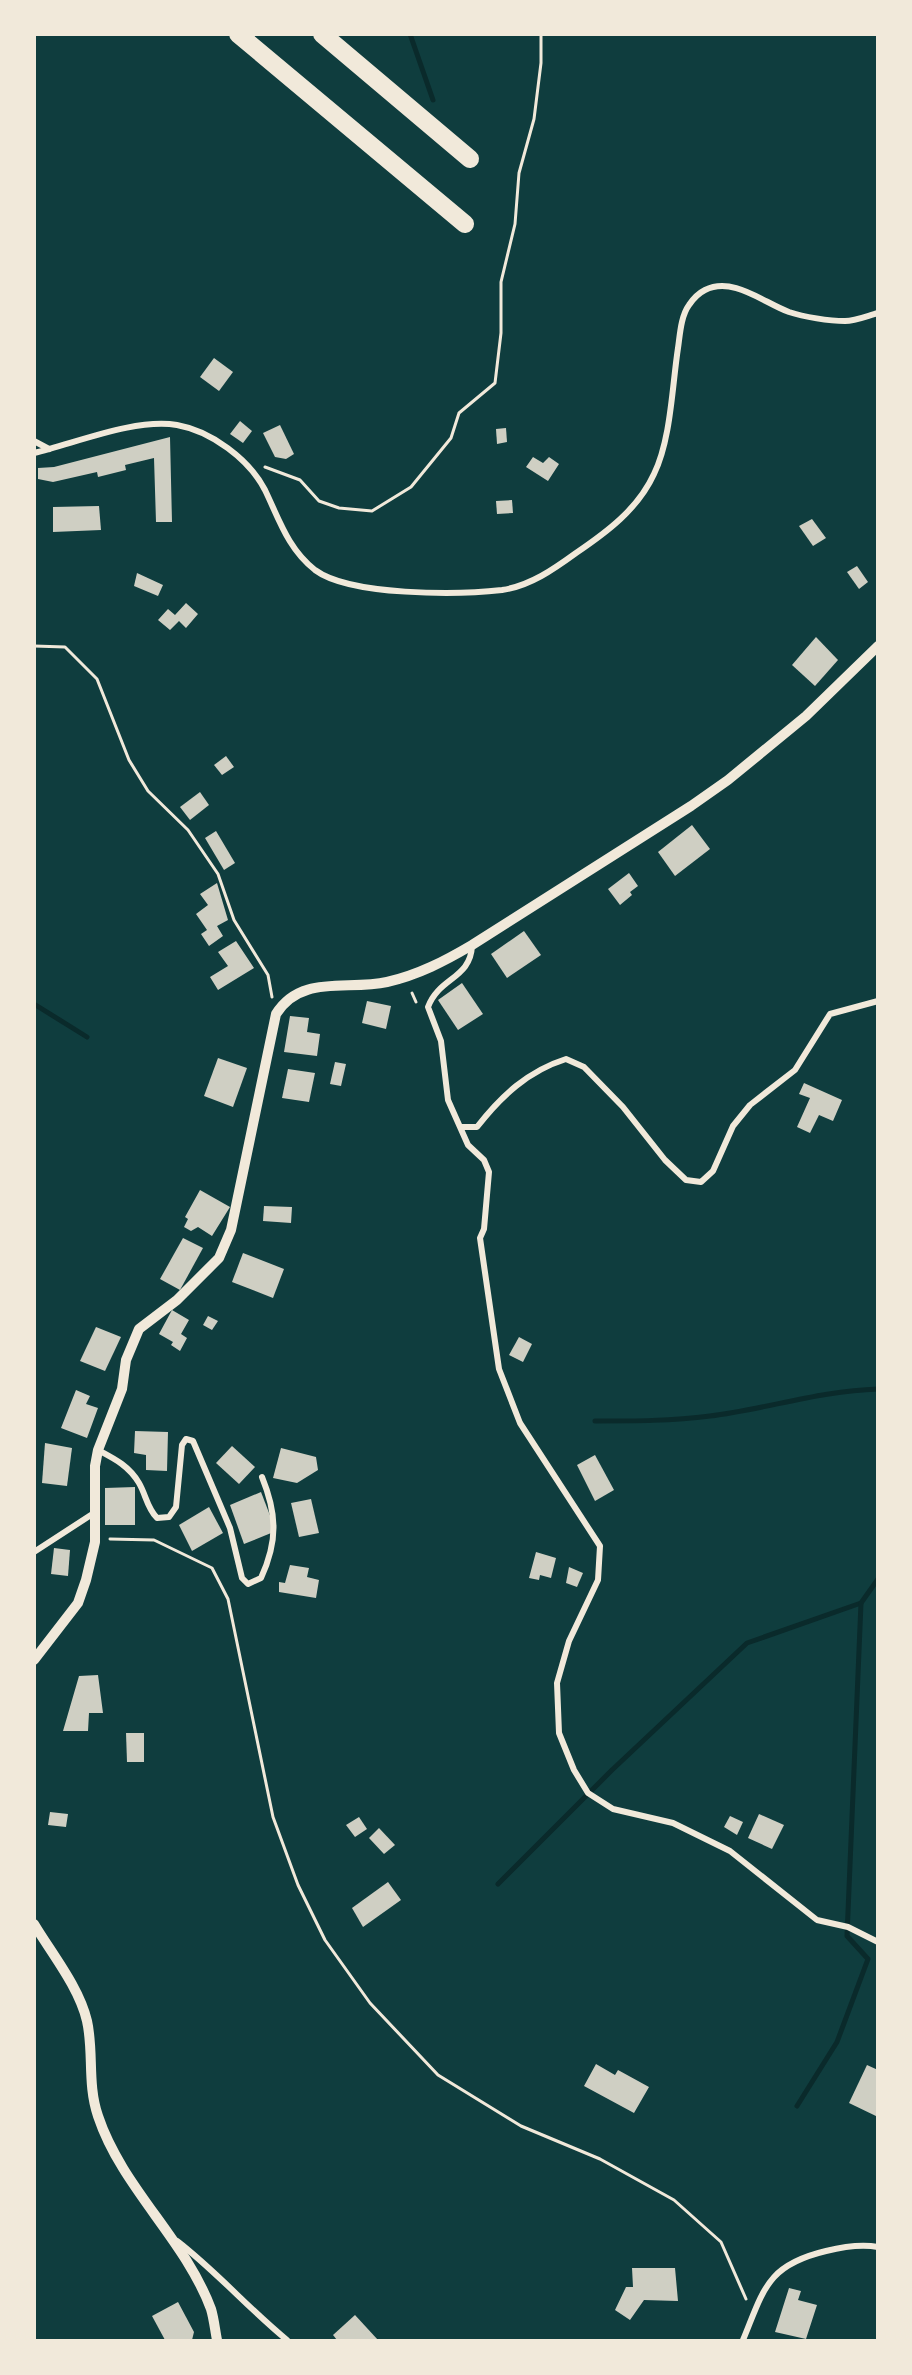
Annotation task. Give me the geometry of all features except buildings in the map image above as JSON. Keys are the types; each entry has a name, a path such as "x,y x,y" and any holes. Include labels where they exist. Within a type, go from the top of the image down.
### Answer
{"highway":[{"path":"238,34 465,224"},
{"path":"322,34 470,159"}],"street":[{"path":"34,453 138,426 176,425 210,436 238,457 263,487 279,524 299,555 316,570 334,580 373,589 455,592 504,590 550,572 603,535 634,506 654,475 663,450 681,328 688,306 699,294 709,288 722,286 738,288 791,312 845,321 878,314"},
{"path":"34,441 50,449"},
{"path":"34,1660 78,1603 86,1580 95,1542 95,1466 98,1450 122,1389 126,1360 139,1329 177,1300 219,1258 227,1239 244,1174 276,1014 285,1000 296,992 384,982 435,966 472,945 692,806 728,780 806,716 878,646"},
{"path":"472,945 472,958 466,968 433,994 428,1007 441,1041 448,1101 468,1145 484,1160 489,1172 484,1229 480,1238 499,1369 520,1423 600,1546 598,1580 569,1641 557,1683 559,1732 574,1770 588,1793 613,1809 673,1823 730,1851 817,1920 848,1927 878,1942"},
{"path":"461,1127 477,1127 500,1098 548,1064 566,1059 584,1067 623,1107 665,1160 686,1180 701,1182 713,1171 733,1126 750,1105 795,1070 830,1014 878,1001"},
{"path":"98,1450 125,1464 140,1484 151,1512 157,1518 169,1517 176,1507 182,1445 186,1439 193,1441 230,1528 242,1578 248,1584 261,1578 274,1540 275,1521 271,1499 262,1477"},
{"path":"34,1552 95,1513"},
{"path":"34,1924 78,1998 87,2020 91,2048 90,2080 98,2117 134,2187 188,2263 211,2310 217,2340"},
{"path":"165,2231 204,2262 255,2314 287,2340"},
{"path":"744,2337 764,2290 778,2271 802,2257 839,2248 878,2247"}],"path":[{"path":"238,457 300,480 319,501 339,508 372,511 411,487 451,438 459,414 495,383 501,333 501,282 514,224 519,172 534,119 541,63 541,34"},
{"path":"34,646 64,647 97,679 129,760 148,791 188,830 219,874 234,920 268,975 276,1014"},
{"path":"95,1542 123,1538 154,1540 213,1568 228,1599 273,1817 298,1885 325,1940 370,2003 438,2075 521,2126 600,2159 674,2200 690,2214 721,2242 739,2277 746,2299 744,2337"}],"waterway":[{"path":"410,34 433,100"},
{"path":"34,1004 87,1037"},
{"path":"595,1421 696,1418 835,1393 878,1389"},
{"path":"797,2106 837,2042 868,1959 847,1936 861,1603 878,1579"},
{"path":"498,1884 612,1770 747,1643 861,1603"}]}
